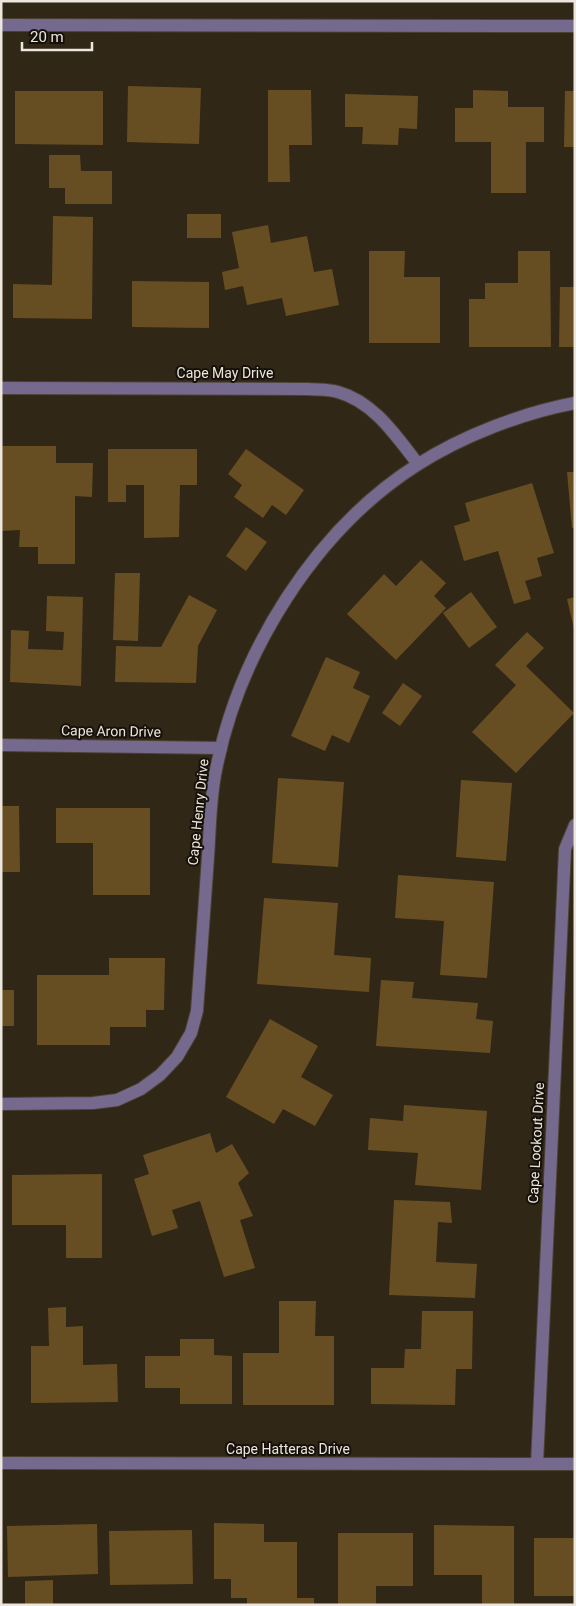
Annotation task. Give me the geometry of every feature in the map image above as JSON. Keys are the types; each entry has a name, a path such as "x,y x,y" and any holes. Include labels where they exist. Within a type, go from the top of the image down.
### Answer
{"street":[{"path":"1,25 575,26"},
{"name":"Cape May Drive","path":"1,388 307,389 338,392 363,404 385,422 418,464"},
{"name":"Cape Henry Drive","path":"1,1104 93,1103 118,1100 141,1089 160,1075 177,1057 191,1033 197,1011 215,772 232,711 248,668 272,619 296,584 323,550 350,520 384,488 418,464 469,438 509,421 575,403"},
{"name":"Cape Aron Drive","path":"1,745 221,748"},
{"name":"Cape Lookout Drive","path":"537,1464 565,849 575,825"},
{"name":"Cape Hatteras Drive","path":"1,1463 575,1464"}],"building":[{"path":"128,86 201,88 199,144 127,142"},
{"path":"268,90 311,90 312,145 289,145 290,182 268,182"},
{"path":"473,90 508,91 508,107 544,107 544,142 526,142 526,193 491,193 491,142 455,142 455,108 473,108"},
{"path":"15,91 103,91 103,145 15,144"},
{"path":"565,91 575,91 575,147 564,147"},
{"path":"345,94 418,96 417,129 399,128 398,145 362,144 363,127 345,127"},
{"path":"49,155 80,155 81,171 112,171 112,204 65,204 65,188 49,188"},
{"path":"187,214 221,214 221,238 187,238"},
{"path":"53,216 93,217 92,319 13,318 13,284 52,285"},
{"path":"268,225 271,243 307,236 314,272 332,269 339,305 286,316 282,298 247,305 243,286 225,290 222,272 239,268 232,232"},
{"path":"369,251 405,251 404,277 440,277 440,343 369,343"},
{"path":"518,251 550,251 551,347 469,347 469,299 485,299 485,283 518,283"},
{"path":"132,281 209,282 209,328 132,327"},
{"path":"560,287 575,287 575,347 559,347"},
{"path":"1,446 56,446 56,463 93,463 92,497 75,496 75,564 38,564 38,547 19,547 20,530 1,531"},
{"path":"108,449 197,449 197,485 180,485 179,537 144,538 144,485 126,485 126,502 108,502"},
{"path":"246,449 304,490 286,515 272,505 263,518 234,497 242,485 228,474"},
{"path":"567,472 575,472 575,527 572,528"},
{"path":"532,483 554,553 537,558 542,576 525,581 531,599 514,604 498,551 464,561 454,526 470,521 465,503"},
{"path":"246,527 267,542 246,571 226,556"},
{"path":"421,560 446,583 434,596 446,608 396,660 347,614 384,574 396,586"},
{"path":"115,573 140,573 138,641 113,640"},
{"path":"471,592 497,627 469,648 443,613"},
{"path":"189,595 217,610 198,646 196,683 115,682 116,646 161,647"},
{"path":"47,596 83,597 81,686 10,682 11,630 29,631 28,649 63,650 64,632 46,631"},
{"path":"575,597 575,629 574,629 567,599"},
{"path":"527,632 544,648 526,666 574,713 516,773 472,732 516,685 495,665"},
{"path":"326,657 360,672 353,688 370,696 349,743 332,735 325,751 291,736"},
{"path":"403,683 422,696 400,726 382,713"},
{"path":"278,778 344,782 338,867 272,863"},
{"path":"461,780 512,783 506,861 456,857"},
{"path":"1,806 19,806 20,872 1,872"},
{"path":"56,808 150,808 150,895 93,895 93,843 56,843"},
{"path":"398,875 494,882 487,978 440,975 444,921 395,918"},
{"path":"264,898 338,903 334,955 371,958 369,992 257,984"},
{"path":"109,958 165,958 164,1010 146,1010 146,1027 110,1027 110,1045 37,1045 37,975 109,975"},
{"path":"381,980 414,982 412,998 478,1003 476,1019 493,1021 490,1053 376,1046"},
{"path":"1,990 14,990 14,1026 1,1026"},
{"path":"270,1019 318,1046 301,1077 333,1095 315,1126 283,1109 274,1124 226,1097"},
{"path":"404,1105 487,1111 481,1190 415,1185 418,1153 368,1150 370,1118 403,1121"},
{"path":"210,1133 216,1153 232,1144 249,1173 238,1183 253,1216 240,1220 255,1268 224,1277 200,1201 172,1210 178,1228 152,1236 134,1179 149,1174 143,1155"},
{"path":"102,1174 102,1258 66,1258 66,1225 12,1225 12,1175"},
{"path":"394,1200 450,1202 452,1223 438,1222 436,1262 477,1264 475,1298 389,1295"},
{"path":"279,1301 316,1301 315,1336 334,1336 334,1405 243,1405 243,1353 279,1353"},
{"path":"66,1307 66,1327 83,1326 83,1365 117,1364 118,1402 31,1403 31,1346 49,1346 48,1308"},
{"path":"422,1311 473,1311 472,1369 456,1369 455,1405 371,1404 371,1368 404,1368 405,1349 421,1349"},
{"path":"180,1339 214,1339 214,1355 232,1356 232,1404 180,1404 180,1388 145,1388 145,1356 180,1356"},
{"path":"214,1523 264,1524 264,1542 297,1542 297,1598 314,1598 314,1605 247,1605 247,1598 231,1598 231,1579 214,1579"},
{"path":"97,1524 98,1574 8,1577 7,1526"},
{"path":"434,1525 514,1526 514,1605 482,1605 482,1575 434,1575"},
{"path":"192,1530 193,1584 110,1585 109,1531"},
{"path":"338,1533 413,1533 413,1586 376,1586 376,1605 338,1605"},
{"path":"534,1538 575,1538 575,1596 534,1596"},
{"path":"53,1580 53,1605 25,1605 25,1581"}]}
